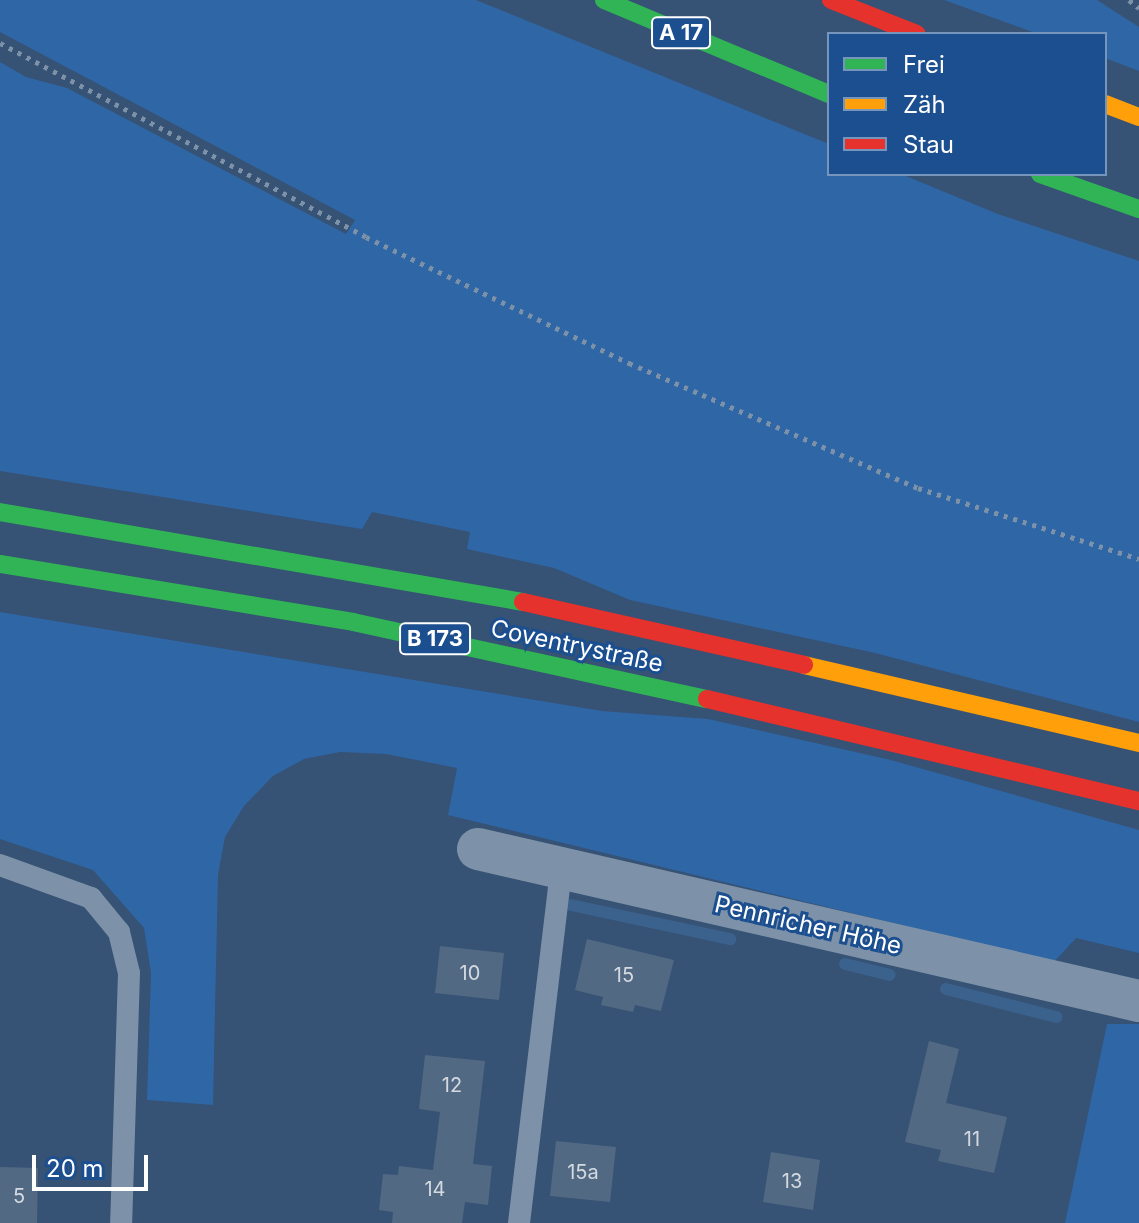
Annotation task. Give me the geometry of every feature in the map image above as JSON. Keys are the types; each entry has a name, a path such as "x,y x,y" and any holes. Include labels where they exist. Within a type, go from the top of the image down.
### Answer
{"highway":[{"name":"A 17","path":"604,0 827,93"},
{"path":"831,0 912,32"},
{"path":"1107,105 1139,117"},
{"path":"1046,176 1139,209"},
{"name":"B 173","path":"0,512 359,570 613,620 1139,743"},
{"name":"Coventrystraße","path":"0,564 353,622 866,733 1139,801"}],"street":[{"name":"Pennricher Höhe","path":"478,849 1139,1001"}],"lane":[{"path":"0,865 91,898 119,932 129,973 121,1223"},
{"path":"519,1223 561,869"}],"path":[{"path":"1129,0 1139,8"},
{"path":"0,43 366,237 629,363 918,488 1139,559"}],"shaded area":[{"path":"0,0 476,0 827,143 827,176 906,176 998,214 1139,261 1139,722 875,653 630,600 554,568 467,549 470,532 372,512 362,529 0,471 0,62 26,77 67,88 346,234 355,220 0,32"},
{"path":"944,0 1097,0 1139,27 1139,71 1107,59 1107,32 1032,32"},
{"path":"0,612 602,711 708,719 891,760 1139,830 1139,953 1076,938 1054,962 448,815 457,768 386,754 340,752 304,759 273,776 244,806 225,837 218,875 213,1105 147,1100 151,973 144,928 93,870 0,839"},
{"path":"1107,1024 1139,1024 1139,1223 1065,1223"}],"building":[{"path":"587,939 674,960 661,1011 635,1005 633,1012 601,1005 603,997 575,990"},
{"path":"440,946 504,953 499,1000 435,993"},
{"path":"929,1041 959,1049 946,1103 1007,1117 994,1173 938,1161 941,1150 905,1142"},
{"path":"425,1055 485,1061 473,1164 492,1166 488,1205 465,1202 462,1223 392,1223 393,1212 379,1210 383,1174 398,1175 399,1166 433,1170 440,1112 419,1109"},
{"path":"556,1141 616,1147 610,1202 550,1196"},
{"path":"771,1152 820,1160 813,1210 763,1202"},
{"path":"0,1167 38,1168 37,1223 0,1223"}],"waterway":[{"path":"571,905 730,939"},
{"path":"845,964 890,975"},
{"path":"946,989 1057,1017"}],"traffic: fast":[{"path":"604,0 827,93"},
{"path":"1046,176 1139,209"},
{"path":"0,512 523,602"},
{"path":"0,564 353,622 707,699"}],"traffic: slow":[{"path":"1107,105 1139,117"},
{"path":"804,665 1139,743"}],"traffic: jam":[{"path":"831,0 912,32"},
{"path":"523,602 804,665"},
{"path":"707,699 1139,801"}]}
